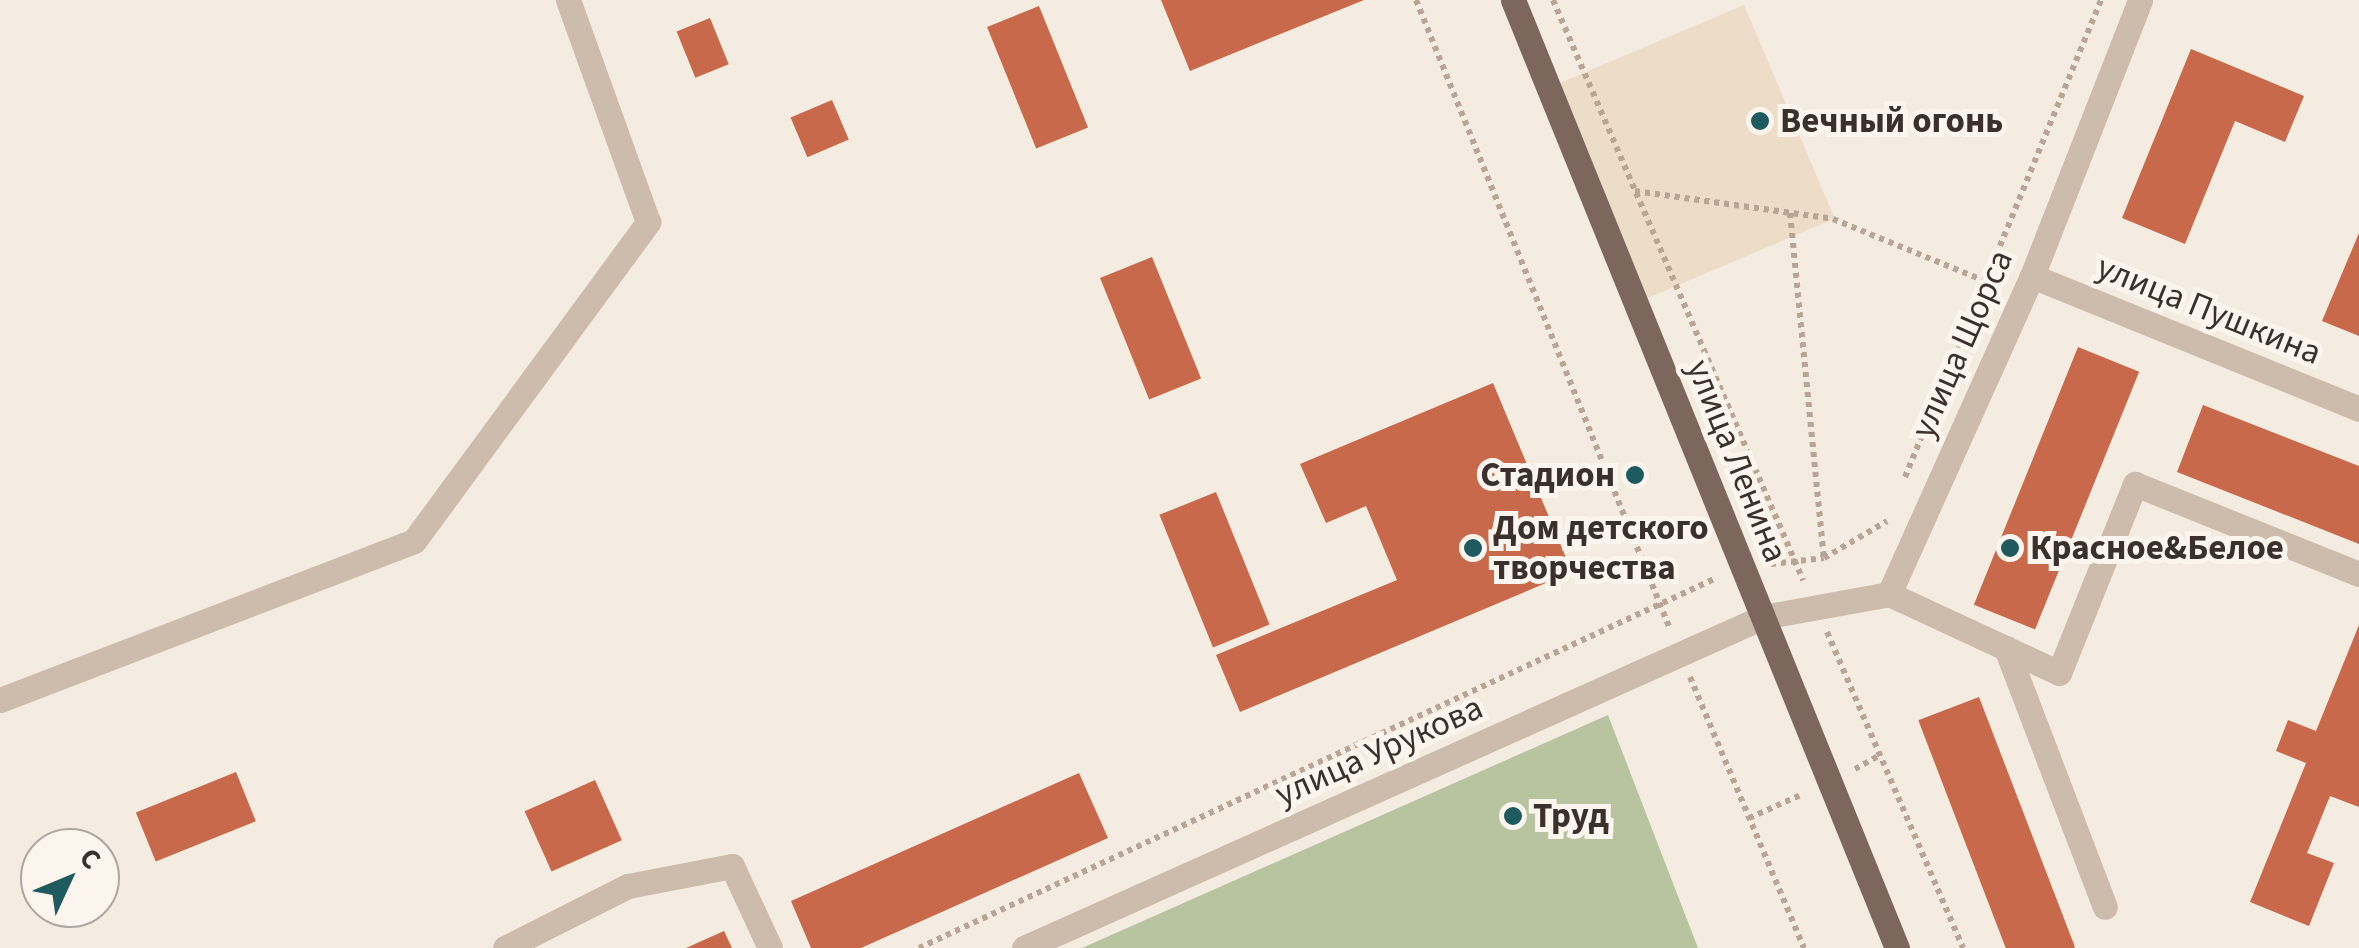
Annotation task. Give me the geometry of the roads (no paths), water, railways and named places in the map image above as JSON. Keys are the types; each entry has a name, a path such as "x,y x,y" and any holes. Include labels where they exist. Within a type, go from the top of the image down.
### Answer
{"main road":[{"name":"улица Ленина","path":"1513,0 1897,948"}],"street":[{"path":"0,700 414,541 648,222 568,0"},
{"name":"улица Щорса","path":"1889,594 2032,276 2140,0"},
{"name":"улица Пушкина","path":"2032,276 2359,409"},
{"path":"1763,617 1889,594 2059,673 2135,484 2359,574"},
{"name":"улица Урукова","path":"1024,948 1763,617"},
{"path":"2006,648 2106,908"},
{"path":"505,948 628,886 732,866 770,948"}],"place":[{"name":"Вечный огонь","path":"1760,121"},
{"name":"Стадион","path":"1635,475"},
{"name":"Дом детского творчества","path":"1473,548"},
{"name":"Красное&Белое","path":"2010,548"},
{"name":"Труд","path":"1513,816"}]}
